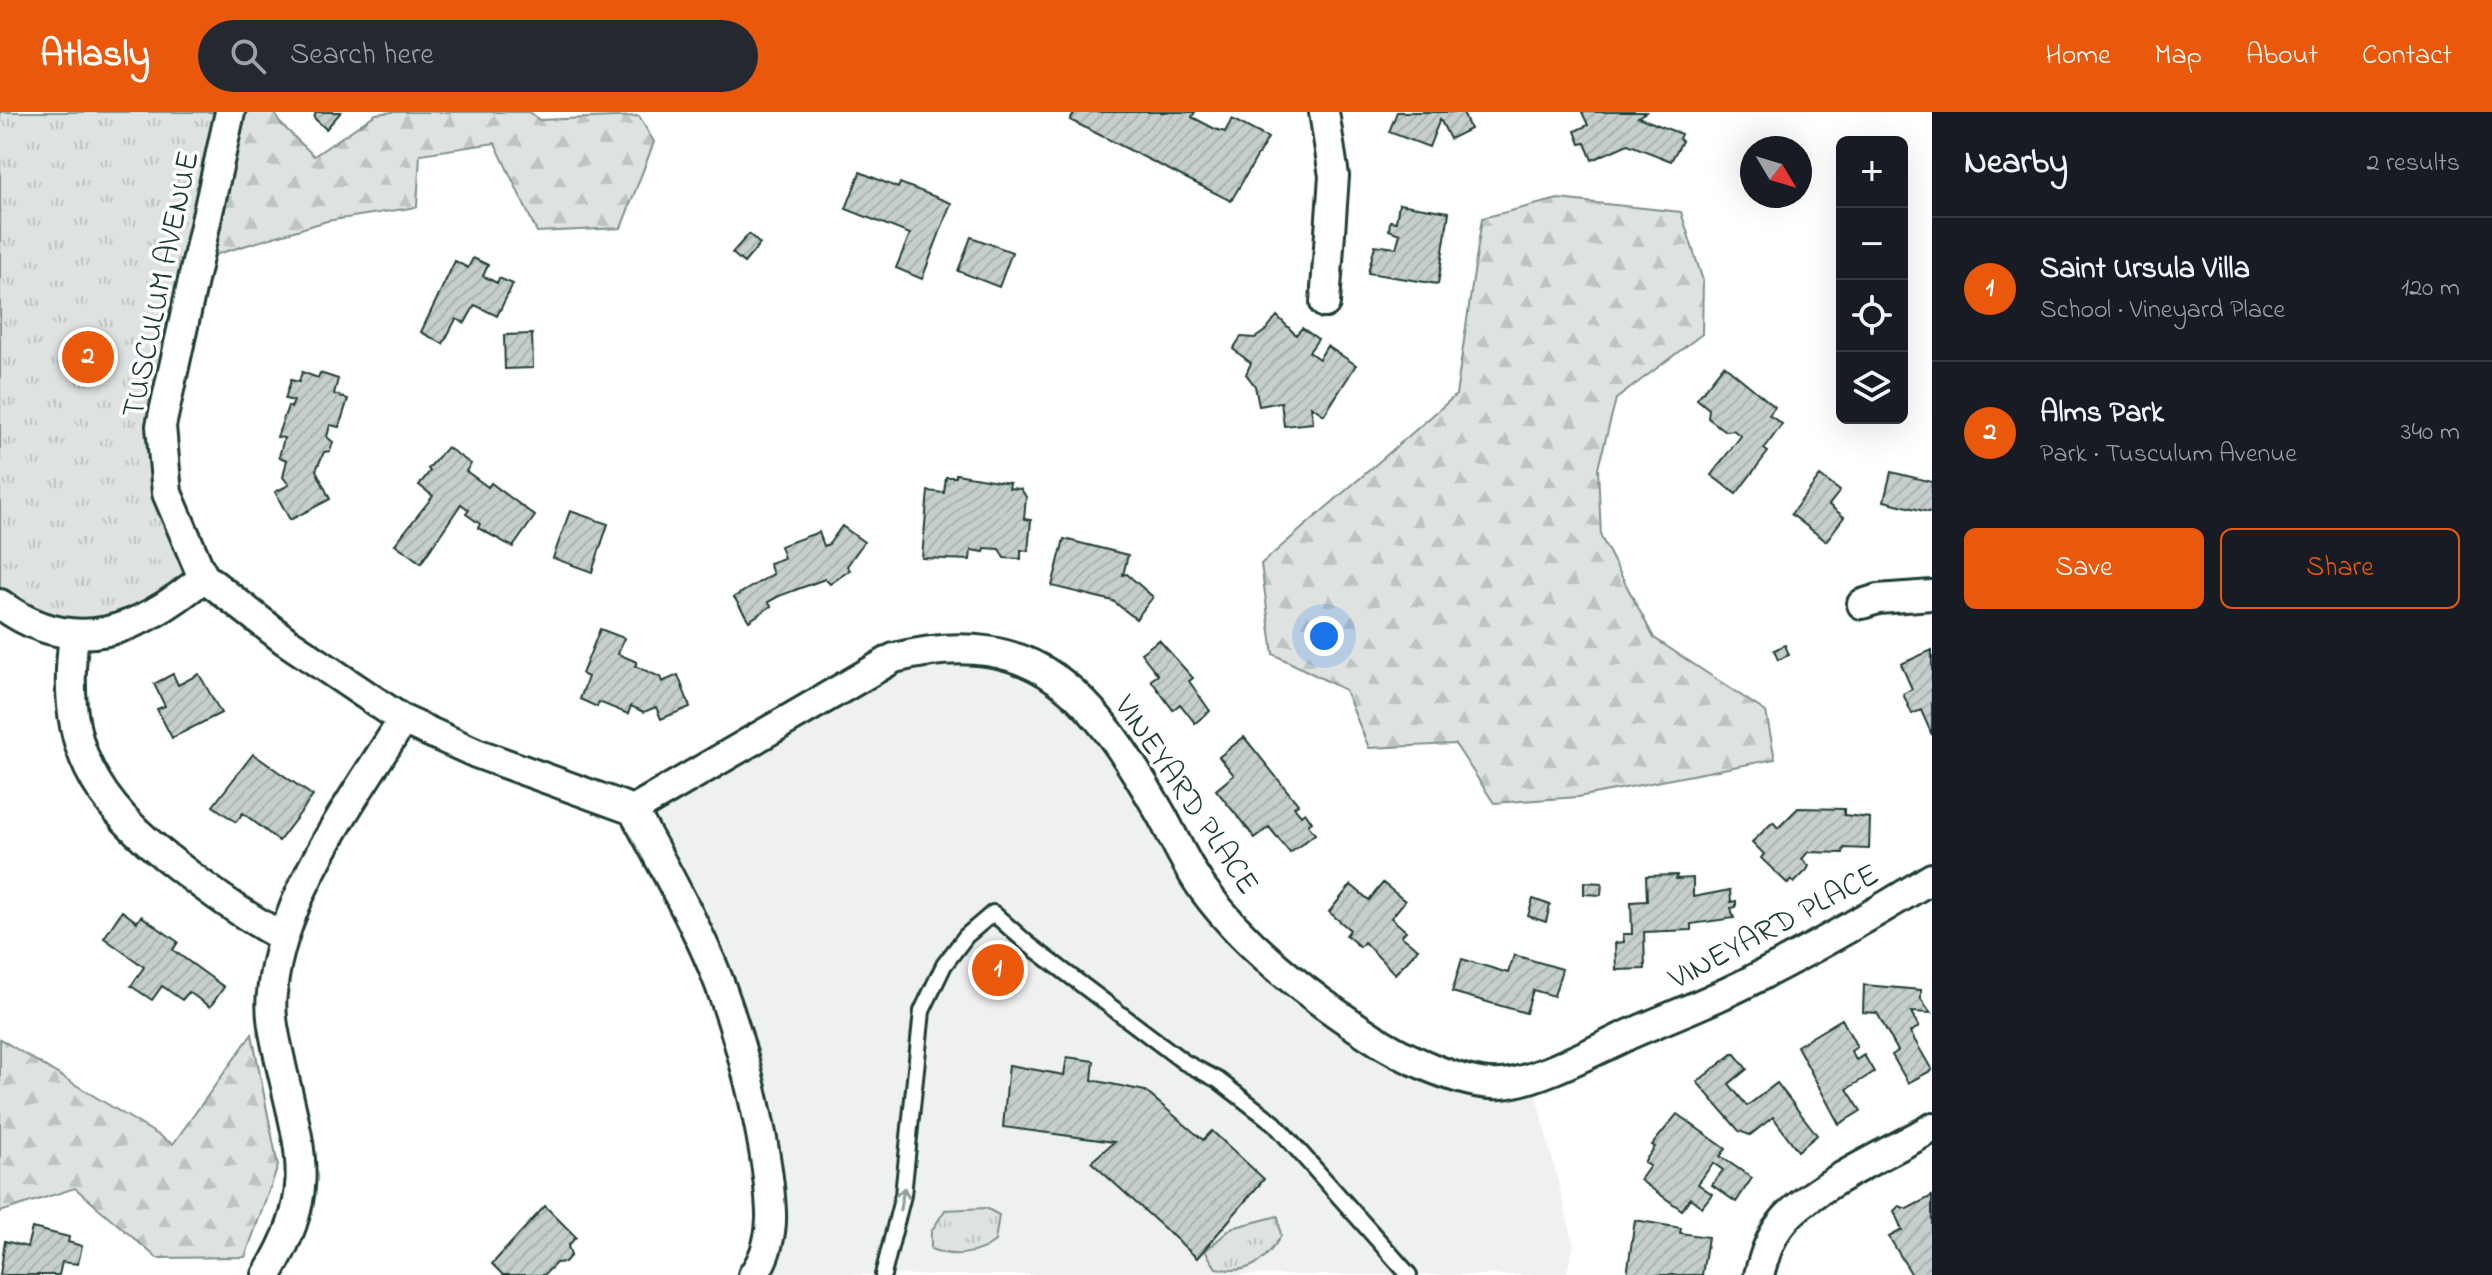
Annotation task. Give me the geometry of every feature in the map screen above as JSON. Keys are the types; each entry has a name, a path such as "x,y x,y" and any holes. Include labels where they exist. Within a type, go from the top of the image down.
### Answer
{"street":[{"name":"TUSCULUM AVENUE","path":"230,112 161,426 167,493 204,577 286,641 403,720 476,753 633,810"},
{"path":"1324,112 1334,176 1325,303"},
{"path":"0,604 40,625 74,636 99,634 154,614 204,577"},
{"path":"1862,604 1878,599 1932,595"},
{"path":"74,636 69,671 75,731 92,777 107,802 142,839 235,910 281,936"},
{"name":"VINEYARD PLACE","path":"633,810 894,658 927,650 995,650 1047,671 1083,701 1150,794 1202,888 1250,940 1302,987 1397,1054 1469,1079 1500,1084 1571,1062 1751,981 1839,935 1932,878"},
{"path":"267,1275 294,1222 303,1168 300,1138 273,1028 271,995 281,936 346,810 403,720"},
{"path":"633,810 707,953 735,1032 757,1121 771,1213 765,1255 753,1275"},
{"path":"1759,1275 1766,1249 1780,1225 1799,1205 1932,1128"}],"lane":[{"path":"883,1275 903,1195 922,1011 944,965 966,936 993,913 1028,944 1184,1062 1218,1080 1274,1123 1409,1275"}],"shaded area":[{"path":"927,650 1058,678 1202,888 1302,987 1469,1079 1531,1075 1574,1245 1566,1275 753,1275 765,1255 735,1032 633,810"}],"green space":[{"path":"0,112 230,112 161,426 204,577 74,636 0,604"},
{"path":"246,112 275,112 279,122 314,156 376,114 392,112 530,112 539,120 639,116 654,142 621,228 537,232 495,143 420,154 417,207 327,221 214,255"},
{"path":"1558,199 1681,212 1703,281 1702,334 1616,399 1598,468 1601,537 1654,638 1766,712 1775,759 1578,797 1494,803 1455,744 1369,748 1345,690 1273,654 1261,564 1456,395 1482,218"},
{"path":"252,1034 278,1166 245,1257 157,1258 75,1188 0,1212 0,1039 173,1144"},
{"path":"986,1208 999,1215 995,1241 964,1254 947,1254 931,1249 931,1232 945,1210"},
{"path":"1278,1216 1281,1236 1262,1260 1254,1265 1238,1270 1216,1268 1205,1251 1232,1228"}],"building":[{"path":"316,112 341,112 326,129 314,118"},
{"path":"1075,112 1195,112 1192,117 1215,129 1225,132 1232,119 1268,138 1231,201 1070,120"},
{"path":"1397,112 1463,112 1470,129 1450,139 1440,119 1429,147 1389,132"},
{"path":"1582,112 1646,112 1638,117 1681,134 1679,139 1682,141 1671,161 1628,144 1592,160 1585,143 1580,144 1575,131 1588,125"},
{"path":"860,172 898,188 900,183 951,203 922,279 896,268 910,234 846,209"},
{"path":"1399,204 1449,212 1438,284 1368,273 1375,245 1396,248 1400,234 1389,230 1390,221 1396,222"},
{"path":"749,234 760,244 744,263 732,253"},
{"path":"971,237 1012,252 999,287 958,271"},
{"path":"473,258 488,265 483,276 497,283 499,278 513,284 497,316 475,305 465,323 456,319 443,344 421,332 455,261 468,268"},
{"path":"1277,316 1296,335 1302,328 1318,339 1309,352 1319,359 1327,346 1356,365 1324,415 1311,406 1313,423 1284,426 1281,402 1259,406 1255,386 1246,374 1251,363 1233,349 1241,337 1255,338 1265,331"},
{"path":"532,334 533,368 505,369 504,335"},
{"path":"1724,365 1775,407 1769,415 1782,424 1764,449 1768,452 1736,494 1711,475 1741,436 1733,430 1725,431 1708,418 1709,409 1697,399"},
{"path":"302,372 318,378 320,373 338,379 334,394 348,399 339,427 330,425 327,437 333,442 330,451 324,452 316,470 330,499 290,520 275,492 289,485 283,477 287,460 279,457 284,438 277,437 288,406 291,408 294,401 285,399 291,380 299,382"},
{"path":"447,447 471,464 466,471 488,487 491,483 535,516 513,547 478,528 480,524 466,514 469,510 461,504 421,563 395,544 433,496 419,485"},
{"path":"1891,472 1932,482 1932,513 1884,501"},
{"path":"956,474 1010,483 1009,488 1021,489 1026,497 1024,519 1031,520 1028,551 1021,550 1021,559 1004,558 999,549 985,548 984,552 971,550 970,560 922,558 928,491 944,493 946,477 956,477"},
{"path":"1820,476 1840,491 1829,505 1844,517 1826,541 1791,514"},
{"path":"570,511 608,524 592,572 553,558"},
{"path":"842,526 864,542 847,566 850,570 830,584 825,579 779,596 768,602 771,606 749,621 734,597 773,574 769,563 784,558 780,546 819,532 824,546"},
{"path":"1064,539 1128,555 1123,575 1127,574 1153,597 1136,619 1113,601 1052,586"},
{"path":"600,629 624,638 618,654 637,662 635,666 660,677 662,682 678,675 690,707 661,719 656,707 644,712 631,706 628,714 599,702 597,707 580,699 588,677 582,674"},
{"path":"1159,640 1193,678 1189,681 1210,711 1195,723 1180,704 1173,710 1151,680 1158,675 1141,653"},
{"path":"1785,645 1789,655 1778,660 1774,650"},
{"path":"1932,650 1932,735 1921,710 1912,714 1903,694 1912,689 1901,664"},
{"path":"173,674 178,685 199,674 221,713 172,738 157,709 165,706 154,684"},
{"path":"1244,737 1298,804 1294,807 1301,815 1305,812 1312,822 1308,825 1315,834 1290,853 1269,827 1255,838 1216,790 1234,775 1219,757"},
{"path":"253,754 313,796 279,841 243,813 236,822 213,806"},
{"path":"1798,808 1844,809 1844,815 1870,818 1869,849 1844,848 1843,853 1808,852 1802,859 1809,866 1807,870 1794,883 1791,880 1788,884 1761,858 1764,854 1752,842 1773,822 1778,828"},
{"path":"1677,875 1676,879 1693,878 1693,897 1730,890 1731,902 1736,901 1736,907 1731,908 1734,918 1691,924 1691,930 1644,932 1645,969 1616,970 1615,943 1624,942 1623,934 1632,934 1631,902 1647,901 1646,876"},
{"path":"1584,882 1602,883 1601,895 1584,894"},
{"path":"1383,883 1405,901 1391,918 1406,931 1401,936 1418,949 1395,974 1364,942 1360,947 1346,935 1350,930 1329,912 1351,885 1369,900"},
{"path":"1533,899 1550,905 1546,922 1528,916"},
{"path":"122,911 137,922 141,916 178,942 173,950 224,987 210,1007 189,992 182,1000 162,986 152,1000 131,986 144,967 104,938"},
{"path":"1514,955 1562,969 1554,996 1533,990 1526,1013 1452,992 1462,959 1508,973"},
{"path":"1864,985 1921,990 1921,999 1931,1013 1911,1012 1919,1027 1910,1032 1932,1070 1908,1083 1892,1055 1898,1051 1877,1013 1863,1012"},
{"path":"1842,1019 1857,1047 1851,1051 1856,1060 1864,1055 1874,1072 1847,1089 1861,1111 1839,1124 1797,1046"},
{"path":"1734,1053 1747,1069 1729,1084 1747,1106 1777,1083 1817,1135 1798,1151 1773,1117 1750,1135 1739,1131 1697,1082"},
{"path":"1067,1057 1094,1061 1092,1080 1145,1091 1203,1140 1212,1131 1264,1179 1197,1258 1091,1162 1114,1142 1003,1127 1009,1065 1064,1075"},
{"path":"1677,1114 1726,1149 1720,1156 1752,1178 1736,1202 1712,1185 1723,1170 1713,1163 1698,1184 1712,1194 1702,1207 1690,1198 1682,1210 1640,1180 1650,1166 1644,1162 1655,1147 1652,1145"},
{"path":"1932,1196 1932,1275 1912,1275 1889,1237 1902,1230 1894,1211 1899,1206 1907,1209"},
{"path":"545,1206 576,1237 568,1246 571,1255 565,1262 556,1263 544,1275 503,1275 492,1264"},
{"path":"1635,1220 1681,1228 1680,1233 1708,1237 1702,1275 1627,1275"},
{"path":"32,1228 69,1237 68,1242 82,1246 78,1264 62,1262 59,1275 0,1275 5,1241 27,1247"}],"place":[{"name":"Alms Park","path":"88,357"},
{"name":"Saint Ursula Villa","path":"998,970"}]}
